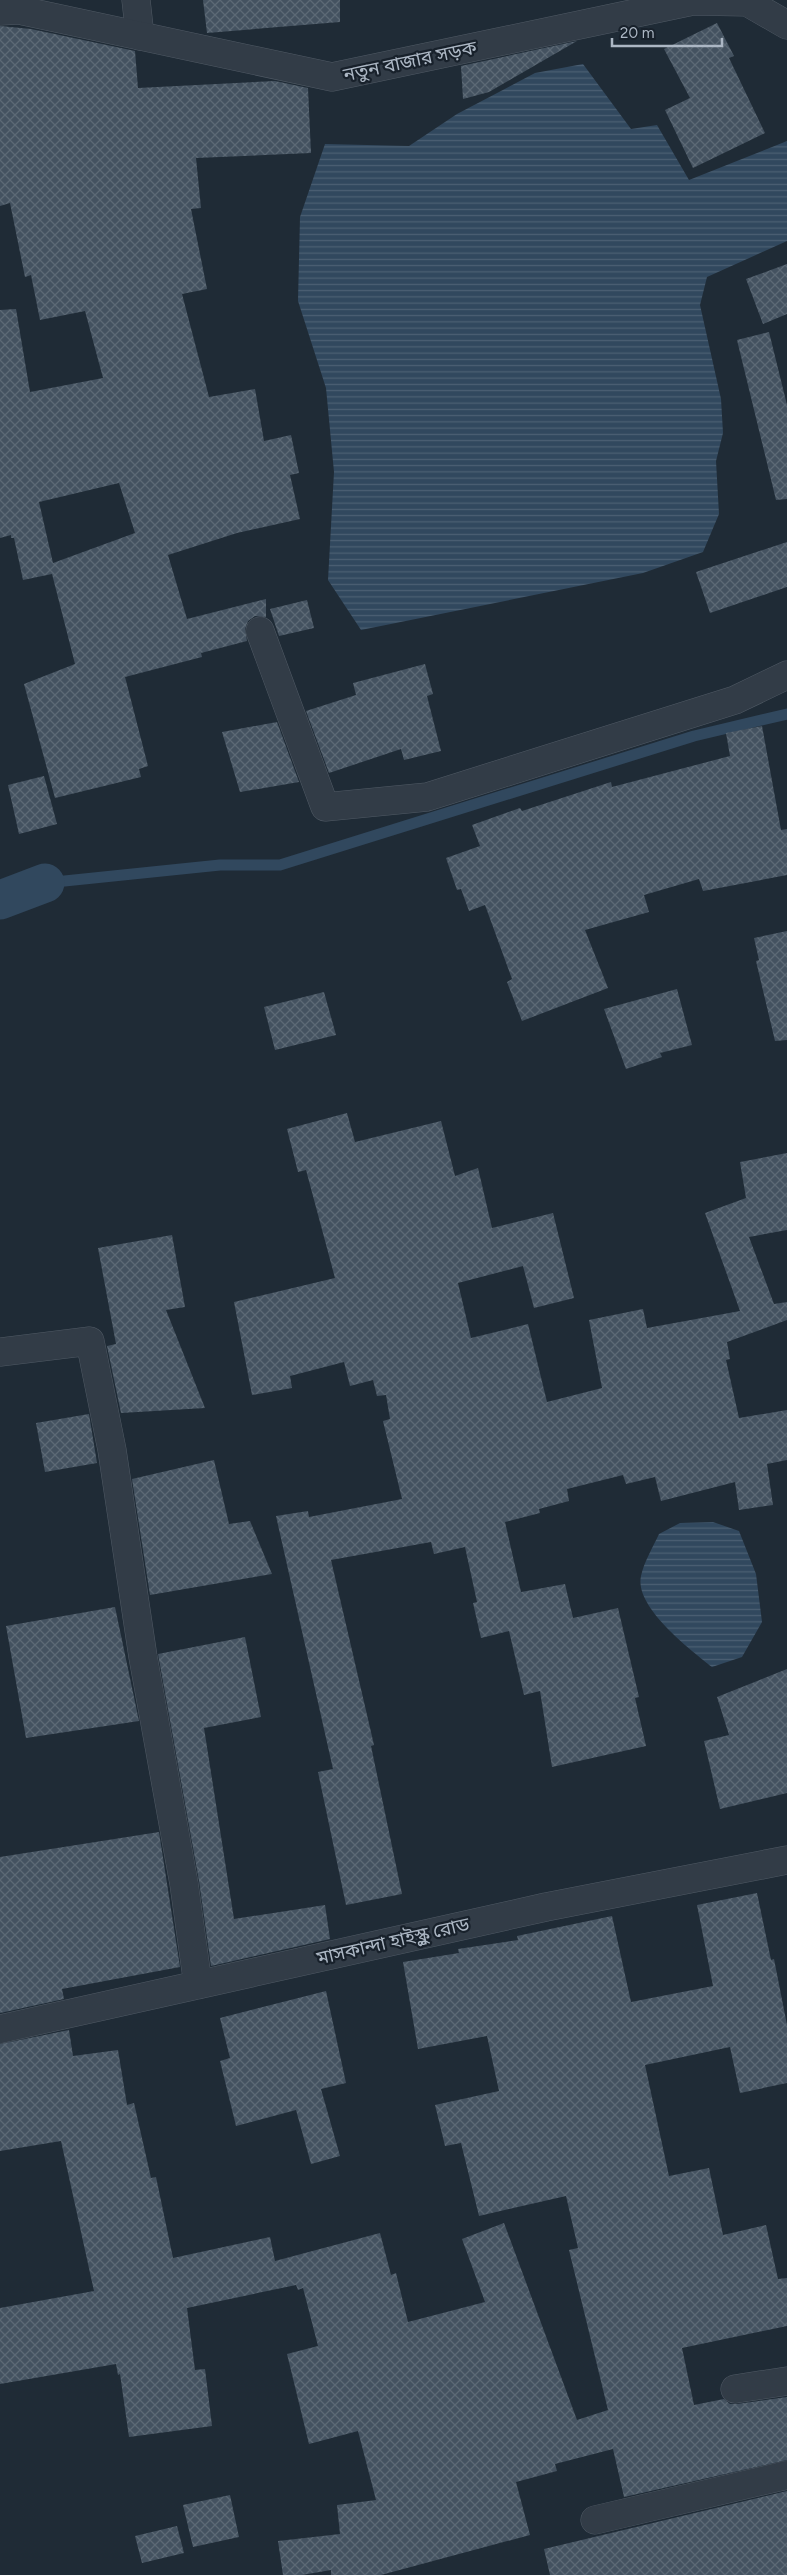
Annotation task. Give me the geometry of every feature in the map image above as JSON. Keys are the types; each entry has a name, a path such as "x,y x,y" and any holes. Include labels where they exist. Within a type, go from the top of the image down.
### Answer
{"street":[{"path":"136,0 140,36"},
{"name":"নতুন বাজার সড়ক","path":"0,11 19,10 332,77 693,1 747,2 787,25"},
{"path":"260,631 325,807 427,797 735,700 787,674"},
{"path":"0,1352 90,1341 112,1450 143,1657 184,1884 198,1985"},
{"name":"মাসকান্দা হাইস্কুল রোড","path":"0,2029 546,1907 787,1860"},
{"path":"735,2389 787,2381"},
{"path":"595,2520 787,2475"}],"water":[{"path":"583,64 631,129 657,125 689,180 787,141 787,241 707,277 700,305 721,399 723,433 716,461 719,514 703,552 643,573 361,630 328,580 334,472 326,388 298,301 300,217 325,144 409,146 457,114 535,73"},
{"path":"713,1522 739,1531 756,1574 762,1622 742,1657 712,1667 678,1639 655,1614 646,1601 641,1588 641,1576 646,1560 659,1534 680,1523"}],"building":[{"path":"203,0 340,0 340,22 207,33"},
{"path":"717,23 734,56 729,58 765,133 693,168 665,110 690,98 664,49"},
{"path":"0,26 31,29 135,51 138,88 275,81 308,88 311,153 196,158 201,208 191,209 207,289 182,294 209,397 255,389 264,441 291,435 299,473 290,475 300,519 237,533 168,555 187,619 266,599 266,617 255,616 248,621 245,629 247,641 201,653 202,657 125,677 148,766 139,769 141,777 55,798 24,684 75,664 52,574 23,580 14,538 11,538 11,535 0,538 0,310 16,309 30,392 103,378 85,311 40,320 31,275 25,277 10,203 0,206","holes":["119,483 135,533 53,563 39,502"]},
{"path":"577,41 489,92 463,99 461,66"},
{"path":"787,264 787,314 763,324 746,279"},
{"path":"769,332 787,405 787,499 776,500 737,340"},
{"path":"787,542 787,587 710,613 696,572"},
{"path":"307,600 314,628 279,636 270,609"},
{"path":"425,664 433,694 427,696 441,751 404,760 401,749 329,773 306,711 356,695 353,683"},
{"path":"277,722 299,782 240,792 222,732"},
{"path":"762,726 781,830 787,829 787,875 703,891 699,879 644,895 649,912 585,930 608,988 522,1021 507,982 512,979 485,905 469,911 461,889 457,890 446,858 480,846 472,825 520,808 522,811 611,782 612,787 730,756 726,733"},
{"path":"44,776 57,824 19,834 8,785"},
{"path":"787,931 787,1040 775,1041 756,961 759,960 754,938"},
{"path":"677,989 692,1045 660,1053 662,1057 626,1069 604,1009"},
{"path":"324,992 336,1035 275,1050 264,1007"},
{"path":"347,1113 355,1142 441,1121 455,1176 478,1168 492,1228 553,1213 574,1298 534,1308 523,1266 458,1283 471,1338 528,1324 547,1402 602,1388 589,1320 643,1309 647,1328 740,1311 705,1213 746,1198 740,1162 787,1153 787,1230 749,1237 774,1304 787,1302 787,1320 727,1342 730,1359 726,1360 739,1418 787,1410 787,1460 767,1464 773,1505 739,1510 735,1482 661,1501 655,1477 626,1484 623,1475 567,1489 569,1501 539,1509 540,1513 505,1522 521,1592 565,1584 573,1618 618,1608 639,1697 635,1698 646,1746 552,1767 540,1691 524,1695 509,1631 481,1638 473,1603 477,1602 465,1547 434,1554 431,1542 331,1560 374,1745 371,1746 402,1894 346,1905 318,1772 333,1769 276,1516 308,1511 309,1517 402,1499 383,1421 390,1419 386,1395 377,1396 373,1380 350,1386 344,1362 290,1376 292,1388 252,1395 234,1302 335,1278 306,1170 298,1172 287,1129"},
{"path":"172,1235 185,1307 166,1310 205,1408 121,1413 107,1346 116,1344 98,1248"},
{"path":"89,1414 97,1463 45,1472 36,1423"},
{"path":"214,1460 229,1524 250,1521 272,1574 150,1595 132,1479"},
{"path":"115,1607 139,1721 26,1738 6,1626"},
{"path":"245,1637 261,1717 204,1728 234,1919 325,1905 330,1939 211,1966 199,1881 158,1654"},
{"path":"787,1669 787,1793 720,1809 704,1741 729,1735 717,1697"},
{"path":"159,1832 180,1967 62,1989 64,1999 0,2013 0,1857"},
{"path":"757,1893 771,1960 774,1959 787,2025 787,2083 740,2093 730,2047 645,2065 669,2176 709,2168 723,2235 766,2225 778,2279 787,2278 787,2326 682,2348 694,2405 724,2399 730,2404 737,2404 787,2397 787,2460 624,2497 613,2449 555,2464 557,2471 516,2482 530,2535 381,2575 331,2575 331,2570 302,2575 283,2575 278,2541 340,2534 337,2505 376,2500 358,2431 309,2444 287,2354 318,2346 303,2288 298,2290 296,2285 187,2308 195,2370 205,2369 212,2426 129,2437 120,2374 118,2375 116,2364 0,2384 0,2308 94,2291 61,2141 0,2151 0,2044 69,2030 73,2056 118,2050 127,2105 134,2103 151,2178 156,2177 173,2258 270,2237 275,2261 380,2233 391,2275 396,2273 408,2322 485,2302 462,2239 504,2223 577,2420 608,2410 569,2250 578,2248 566,2196 479,2216 461,2143 445,2146 435,2105 499,2091 487,2036 418,2049 403,1962 459,1953 458,1949 518,1940 517,1936 612,1916 631,2002 713,1986 697,1905"},
{"path":"326,1991 346,2083 321,2089 340,2156 311,2164 296,2110 236,2126 220,2061 230,2058 220,2018"},
{"path":"787,2491 787,2575 550,2575 544,2549"},
{"path":"230,2495 239,2537 193,2547 183,2505"},
{"path":"177,2526 184,2553 142,2563 135,2536"}],"waterway":[{"path":"45,883 220,865 280,865 694,736 787,714"},
{"path":"0,900 45,883"}]}
